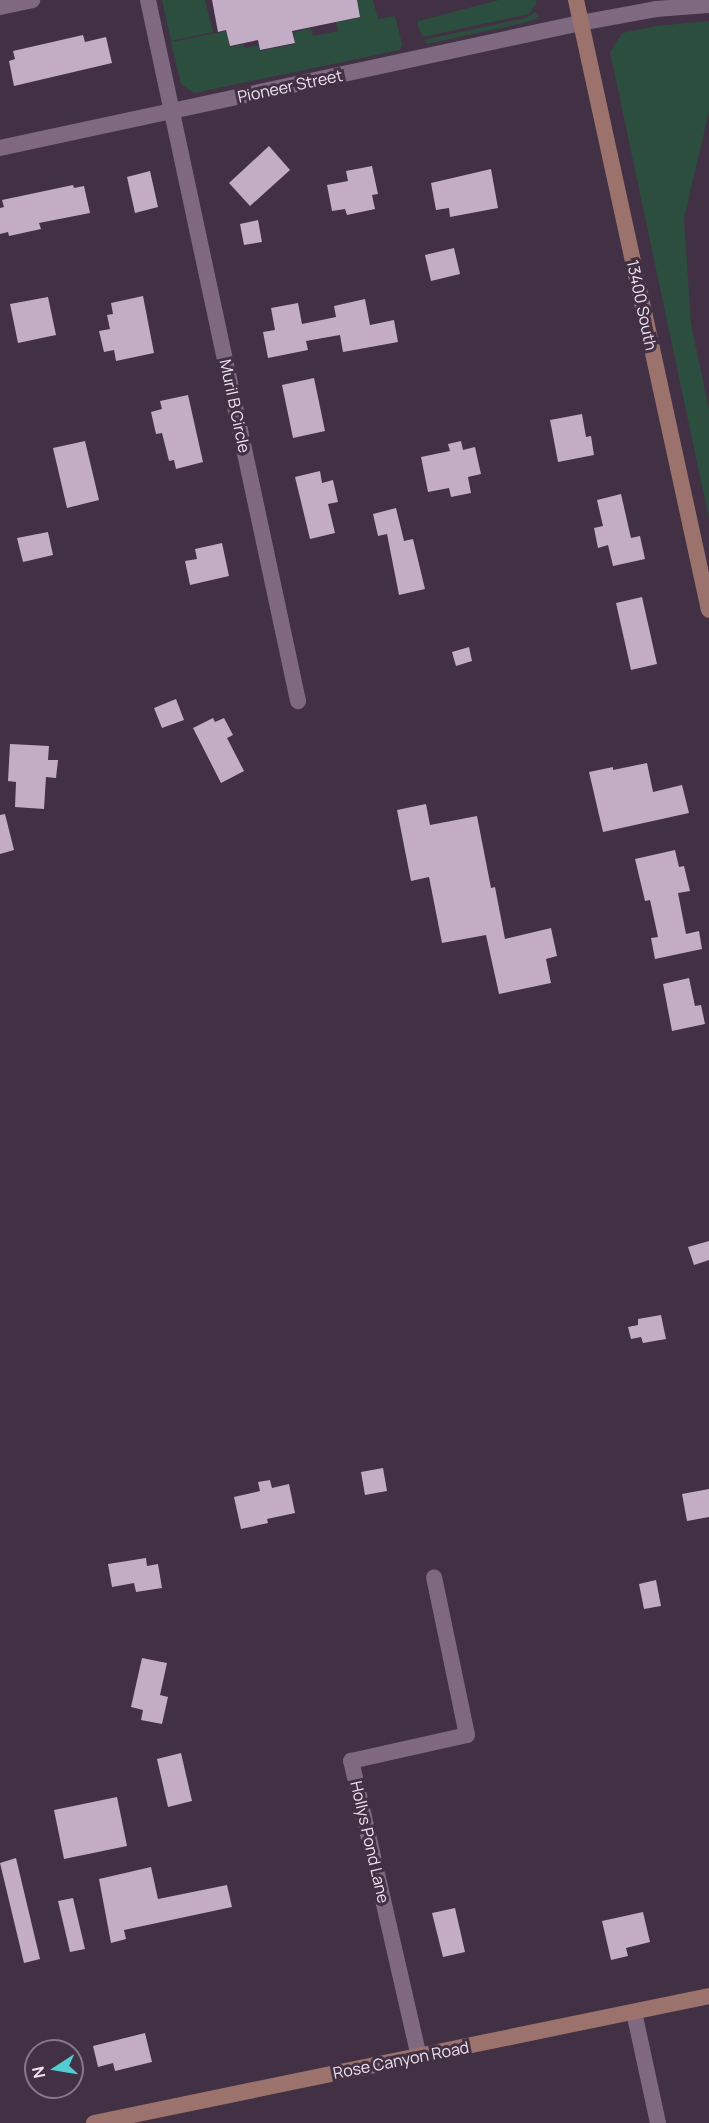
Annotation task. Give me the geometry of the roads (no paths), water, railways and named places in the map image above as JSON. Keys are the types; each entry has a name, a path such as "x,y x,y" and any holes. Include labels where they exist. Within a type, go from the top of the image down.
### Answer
{"main road":[{"name":"13400 South","path":"576,0 709,610"},
{"name":"Rose Canyon Road","path":"94,2123 709,1996"}],"street":[{"path":"0,7 32,0"},
{"name":"Muril B Circle","path":"148,0 298,701"},
{"name":"Pioneer Street","path":"0,148 580,23 656,9 709,5"},
{"name":"Hollys Pond Lane","path":"419,2056 351,1761 467,1735 434,1577"},
{"path":"634,2012 658,2123"}]}
